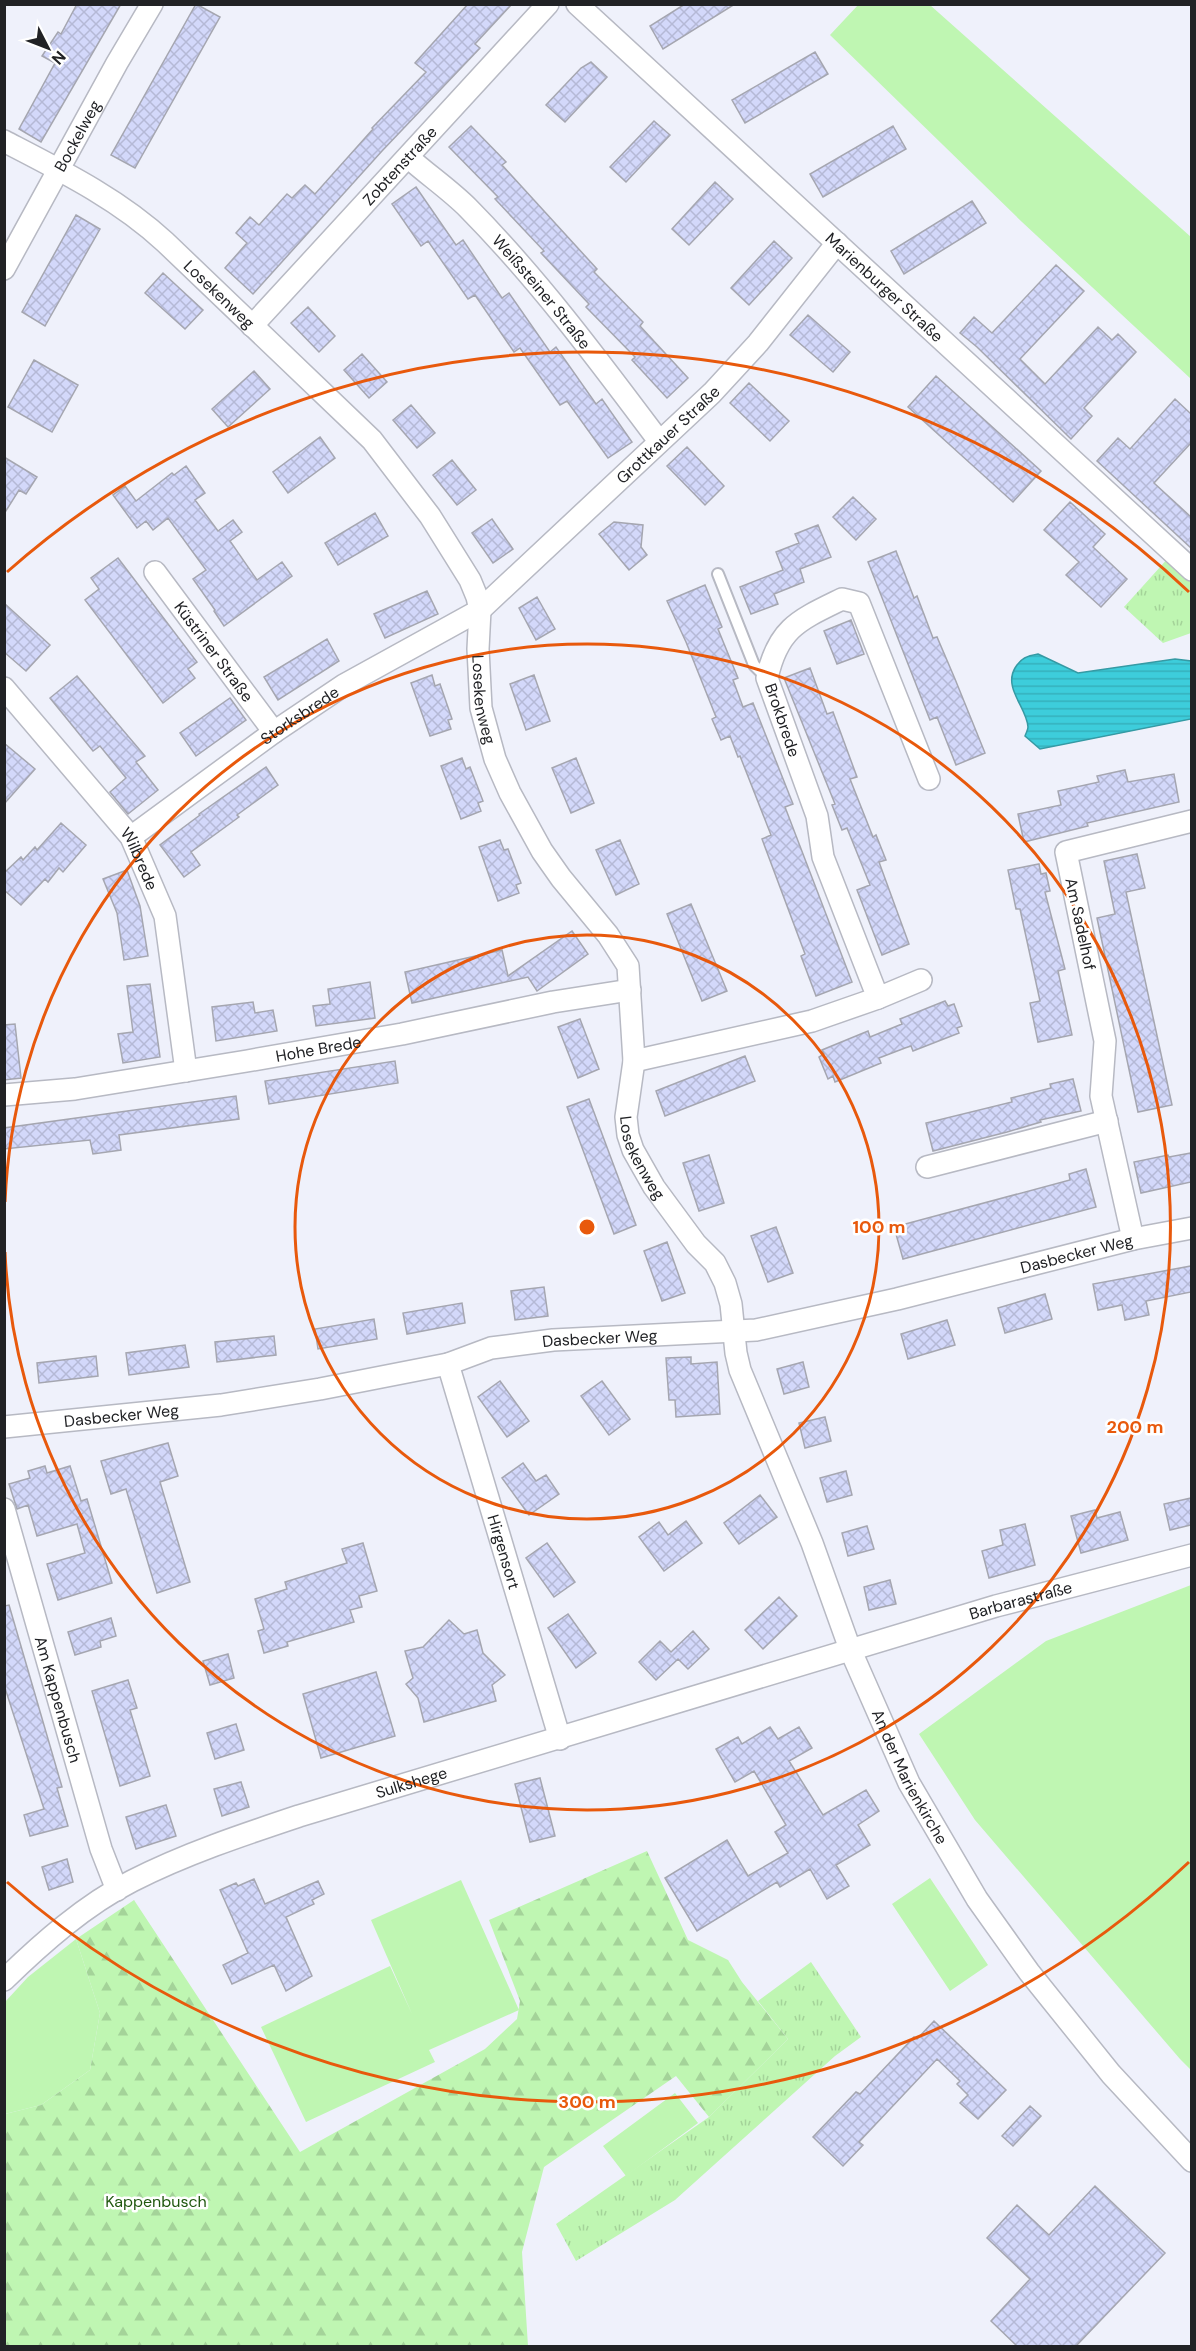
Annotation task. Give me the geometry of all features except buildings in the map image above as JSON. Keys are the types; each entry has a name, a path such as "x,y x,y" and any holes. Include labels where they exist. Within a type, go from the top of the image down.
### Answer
{"street":[{"name":"Bockelweg","path":"4,269 152,4"},
{"name":"Zobtenstraße","path":"252,327 548,4"},
{"name":"Marienburger Straße","path":"577,4 1191,570"},
{"name":"Losekenweg","path":"4,141 60,170 143,222 372,440 438,529 470,580 480,610 478,649 481,708 495,759 510,793 542,851 620,951 627,966 634,1061 626,1117 633,1150 674,1216 715,1263 725,1283 735,1332"},
{"name":"Weißsteiner Straße","path":"409,158 467,206 523,268 606,368 660,441"},
{"name":"Grottkauer Straße","path":"480,610 712,393 758,343 837,243"},
{"name":"Küstriner Straße","path":"155,572 274,732"},
{"name":"Brokbrede","path":"878,998 823,857 817,816 767,678 772,657 792,626 842,599 859,603 930,779"},
{"name":"Storksbrede","path":"131,837 274,732 344,685 480,610"},
{"name":"Wilbrede","path":"4,688 131,837 165,916 186,1071"},
{"name":"Am Sadelhof","path":"1133,1239 1101,1096 1105,1041 1066,852 1190,821"},
{"path":"634,1061 812,1021 921,980"},
{"name":"Hohe Brede","path":"4,1095 75,1089 186,1071 402,1034 553,1002 630,990"},
{"path":"927,1167 1107,1120"},
{"name":"Dasbecker Weg","path":"4,1427 221,1405 320,1389 448,1364 491,1348 553,1340 756,1330 897,1299 1133,1239 1191,1228"},
{"name":"An der Marienkirche","path":"735,1332 740,1370 812,1543 850,1649 909,1783 977,1899 1067,2021 1127,2092 1191,2161"},
{"name":"Hirgensort","path":"448,1364 560,1739"},
{"name":"Am Kappenbusch","path":"4,1509 101,1849 117,1890"},
{"name":"Barbarastraße","path":"850,1649 1070,1585 1191,1555"},
{"name":"Sulkshege","path":"4,1980 32,1953 72,1921 117,1890 222,1842 299,1816 560,1739 850,1649"}],"lane":[{"path":"718,574 754,665 767,678"}],"green space":[{"path":"859,4 930,5 1191,237 1191,379 1022,222 830,35"},
{"path":"1170,556 1191,576 1191,633 1163,643 1124,607"},
{"path":"1191,1585 1191,2070 975,1820 919,1734 1046,1641"},
{"name":"Kappenbusch","path":"647,1851 688,1940 728,1960 742,1982 788,2039 709,2117 676,2076 544,2167 522,2252 528,2346 5,2346 5,2114 41,2105 90,2070 100,2013 76,1939 134,1900 300,2152 485,2049 517,2019 520,2001 489,1920"},
{"path":"930,1878 988,1965 950,1991 892,1904"},
{"path":"461,1880 519,2010 429,2050 435,2062 306,2122 261,2027 390,1966 412,2014 371,1920"},
{"path":"76,1939 100,2013 90,2070 41,2105 5,2114 5,2002 28,1977"},
{"path":"811,1962 861,2037 835,2056 675,2200 576,2261 556,2224 709,2117 788,2039 758,2001"},
{"path":"675,2093 698,2123 626,2176 603,2146"}],"water":[{"path":"1038,654 1078,673 1175,659 1191,661 1191,719 1040,749 1025,736 1028,728 1027,720 1012,683 1012,675 1020,662"}]}
